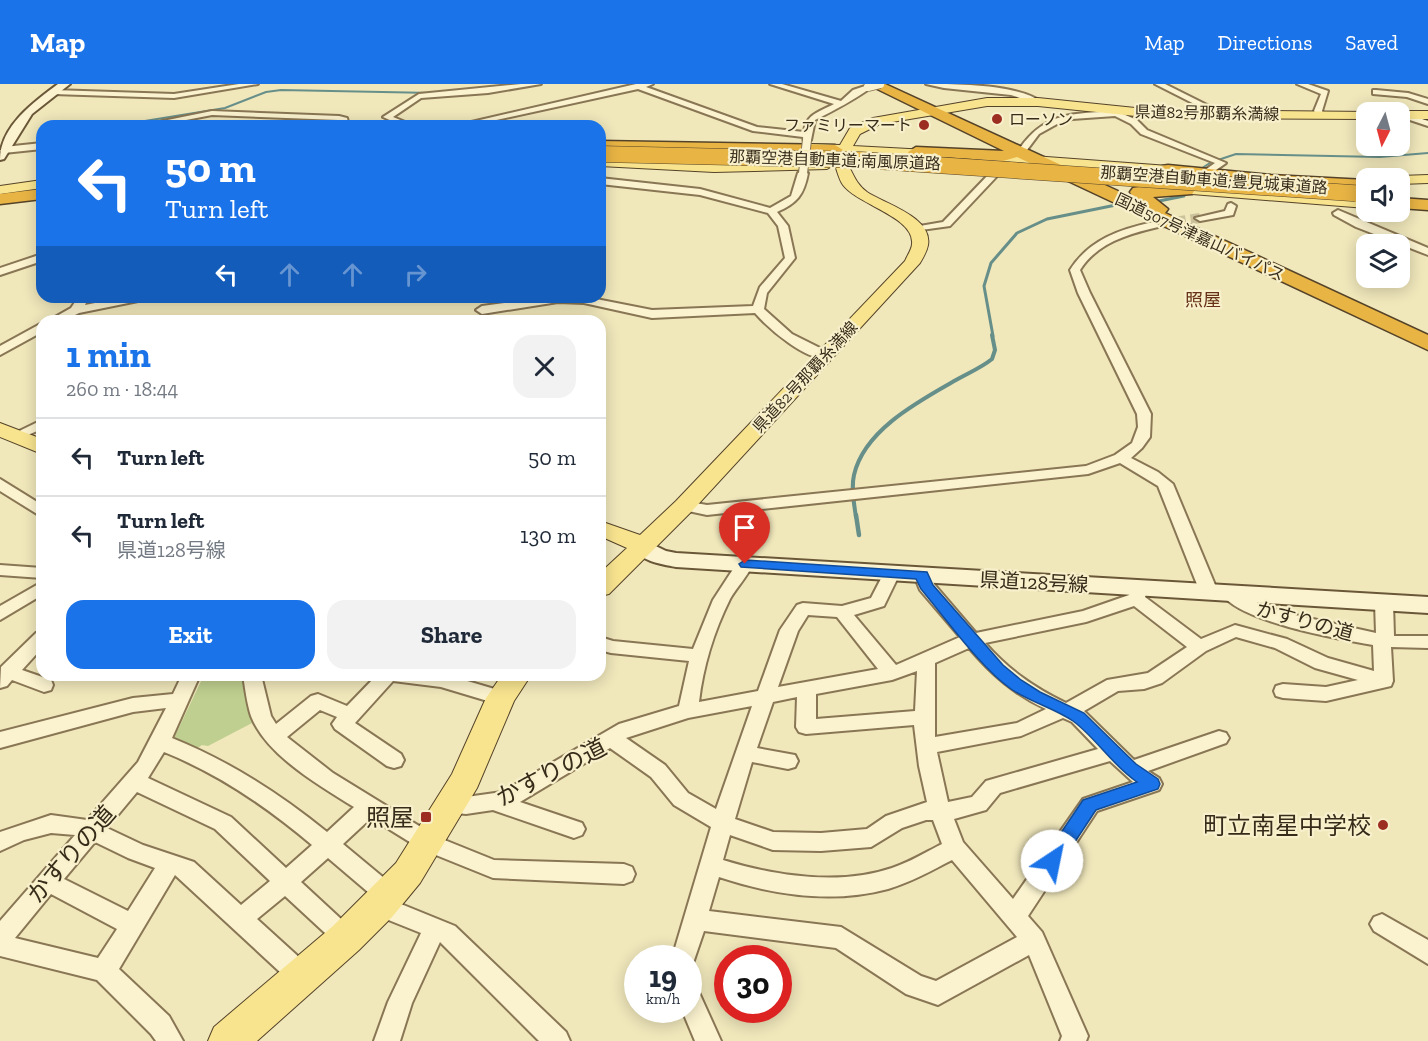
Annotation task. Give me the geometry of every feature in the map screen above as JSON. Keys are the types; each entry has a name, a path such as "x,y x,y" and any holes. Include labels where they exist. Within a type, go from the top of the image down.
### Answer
{"highway":[{"name":"国道507号津嘉山バイパス","path":"888,84 935,109 1428,343"},
{"name":"国道507号津嘉山バイパス","path":"871,86 935,109"},
{"name":"国道507号津嘉山バイパス","path":"1016,147 1037,161 1101,183 1157,217 1428,333"},
{"path":"916,152 1003,156 1013,153 1016,147"},
{"path":"606,150 841,148"},
{"path":"606,150 891,166"},
{"name":"那覇空港自動車道;南風原道路","path":"606,150 1067,171"},
{"path":"1168,170 1271,180 1356,182"},
{"name":"那覇空港自動車道;豊見城東道路","path":"1067,171 1356,191"},
{"path":"1410,187 1428,186"},
{"path":"0,194 36,188"},
{"path":"1157,217 1139,192 1186,190"},
{"path":"1410,190 1428,194"},
{"path":"0,201 36,197"},
{"path":"1232,200 1356,203"},
{"path":"1410,206 1428,207"}],"main road":[{"path":"3,147 28,112 65,84"},
{"name":"県道82号那覇糸満線","path":"841,148 855,131 867,124 935,109 987,102 1038,102 1117,112 1356,115"},
{"path":"1410,115 1428,115"},
{"path":"606,150 749,145 916,152 1037,161 1101,183 1186,190 1232,200"},
{"path":"606,162 714,168 891,166 994,174 1168,170 1356,181"},
{"path":"843,168 844,178 853,189 918,229"},
{"path":"1410,185 1428,179"},
{"path":"0,190 36,187"},
{"name":"県道82号那覇糸満線","path":"606,582 684,506 912,263 922,245 918,229"},
{"path":"8,433 36,445"},
{"path":"606,530 627,537 643,548"},
{"name":"県道128号線","path":"643,548 660,557 676,560 922,575 1138,594 1220,593 1428,606"},
{"path":"228,1041 303,978 384,901 408,873 452,806 509,687"}],"street":[{"path":"53,92 174,96 254,84"},
{"path":"395,120 387,117 419,96 537,84"},
{"path":"630,84 756,129 807,138"},
{"path":"486,120 650,84"},
{"path":"774,84 841,104"},
{"path":"771,211 794,199 800,192 812,118 841,104 856,92 880,84"},
{"path":"930,84 1004,90 1024,95 1038,102"},
{"path":"1159,84 1223,115"},
{"path":"1301,84 1325,93 1318,111 1322,115"},
{"path":"1398,89 1428,102"},
{"path":"494,90 513,98"},
{"path":"1376,92 1408,95"},
{"path":"522,101 540,109"},
{"path":"1016,147 1054,122 1071,117 1117,112 1134,122 1144,132 1222,163 1210,170 1213,173"},
{"path":"174,120 212,113 344,120"},
{"path":"1410,118 1428,124"},
{"path":"3,147 36,146"},
{"path":"918,229 946,224 994,174"},
{"path":"606,182 700,192 771,211 783,226 790,258 763,288 758,298 758,309 775,327 812,351 824,355"},
{"path":"1200,218 1229,213 1232,200"},
{"path":"1338,213 1360,225 1428,252"},
{"path":"684,506 707,510 1088,470 1121,458 1145,436 1147,426 1144,414 1084,293 1075,270 1079,262 1089,253 1119,235 1157,217"},
{"path":"0,272 36,259"},
{"path":"61,315 76,303"},
{"path":"482,310 530,303"},
{"path":"599,303 652,314 758,309"},
{"path":"0,351 36,330"},
{"path":"8,433 36,426"},
{"path":"1121,458 1165,484 1220,593"},
{"path":"0,484 36,508"},
{"path":"688,711 700,656 729,588 745,564"},
{"path":"0,570 36,573"},
{"path":"687,945 734,784 789,630 803,609 842,612 878,603 892,573"},
{"path":"922,575 926,586 970,640 1015,684 1051,705 1079,717 1130,769 1152,784 1090,805 1015,916"},
{"path":"0,614 36,591"},
{"name":"かすりの道","path":"1220,593 1239,603 1304,624 1383,640 1428,642"},
{"path":"610,737 626,729 688,711 891,673 925,661 935,654 970,640 1086,616 1138,594 1200,647"},
{"name":"かすりの道","path":"1384,603 1385,636 1381,649 1384,681"},
{"path":"842,612 891,673"},
{"path":"926,746 970,740 1021,729 1078,706 1114,686 1144,682 1155,678 1200,647 1235,631 1281,643 1322,663 1384,681"},
{"path":"4,676 36,644"},
{"path":"606,645 700,656"},
{"path":"925,661 929,679 924,717 926,746 940,805 955,848 1034,940 1075,1036 1073,1041"},
{"path":"4,676 44,685"},
{"name":"かすりの道","path":"4,927 46,883 145,768 160,742 188,681"},
{"path":"253,681 261,716 273,737 326,779 429,843 493,869 624,874"},
{"path":"382,681 342,724 394,760"},
{"path":"451,681 509,687"},
{"path":"1283,691 1326,694 1384,681"},
{"path":"807,690 806,727 924,717"},
{"path":"0,740 133,705 180,700"},
{"path":"273,737 318,701 350,715"},
{"name":"かすりの道","path":"452,806 506,800 610,737 658,771 681,799 723,824 772,841 821,842 871,838 894,822 940,805 979,804 993,787 1114,752"},
{"path":"1130,769 1219,738"},
{"path":"160,742 224,770 261,793 327,845 384,901 447,933 557,1041"},
{"path":"745,753 788,761"},
{"path":"134,781 224,824 345,938"},
{"path":"494,802 574,829"},
{"path":"240,919 286,882 369,807"},
{"path":"0,842 19,833 51,824 75,826 91,830 136,852 186,869 303,978"},
{"path":"711,865 738,875 784,885 848,886 890,879 955,848"},
{"path":"104,971 170,864"},
{"path":"46,883 132,925"},
{"path":"694,919 841,938 915,986 938,993 1034,940"},
{"path":"1382,924 1428,953"},
{"path":"387,1041 400,1002 435,928"},
{"path":"0,945 104,971 160,1025 170,1041"},
{"path":"700,1023 708,1041"}],"green space":[{"path":"201,681 244,681 252,723 208,746 202,745 193,751 174,738"}],"waterway":[{"path":"504,86 517,84"},
{"path":"151,120 225,108 266,92 281,90 433,93"},
{"path":"20,146 36,143"},
{"path":"1218,160 1236,154 1380,157 1428,153"},
{"path":"1199,170 1213,161"},
{"path":"1154,202 1184,196"},
{"path":"993,336 984,286 991,263 1017,233 1047,219 1116,205"},
{"path":"856,517 853,480 860,459 869,444 895,418 910,407 992,359 995,350 992,335"},
{"path":"856,515 859,535"}],"tunnel":[{"path":"1161,224 1200,218"}],"place":[{"name":"ローソン","path":"997,119"},
{"name":"ファミリーマート","path":"924,125"},
{"name":"照屋","path":"426,817"},
{"name":"町立南星中学校","path":"1383,825"}],"district":[{"name":"照屋","path":"1203,300"}],"route":[{"path":"745,564 922,575 926,586 998,669 1015,684 1035,696 1079,717 1130,769 1152,784 1090,805 1052,861"}]}
